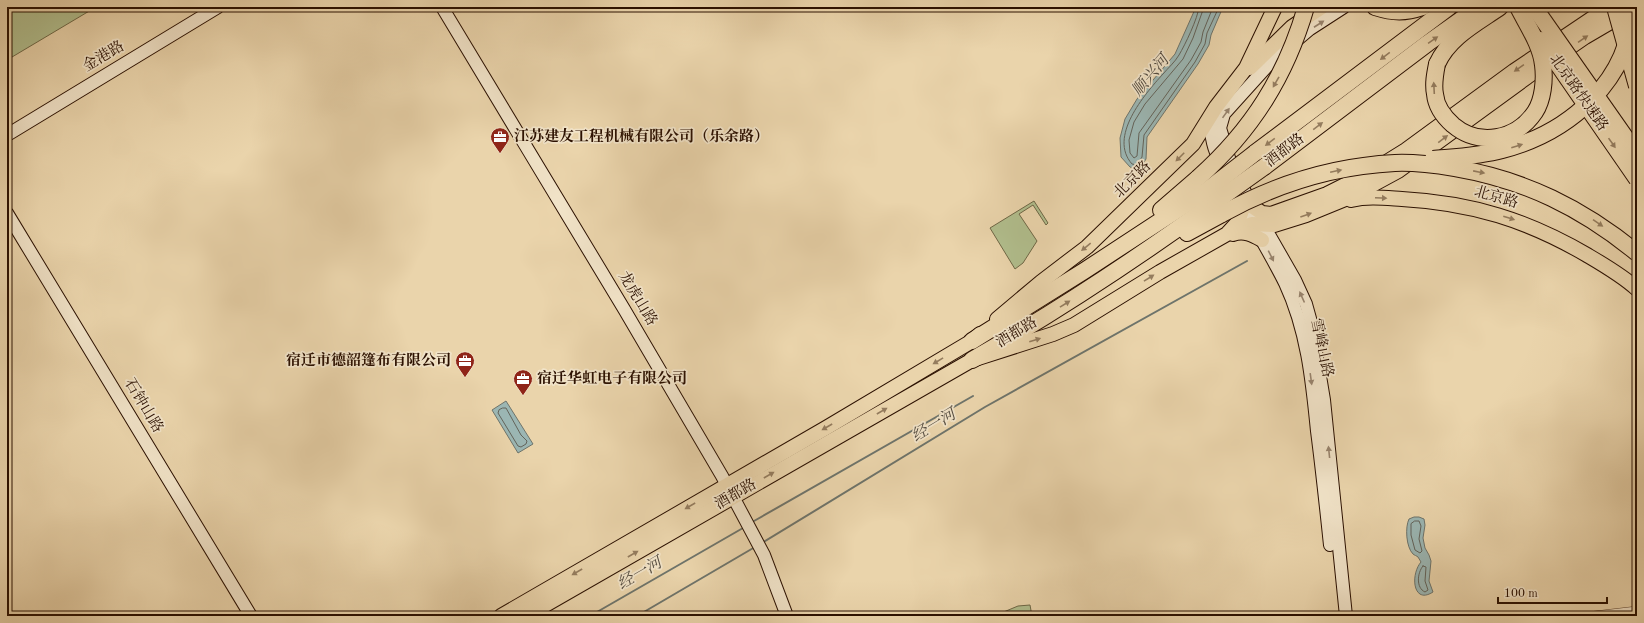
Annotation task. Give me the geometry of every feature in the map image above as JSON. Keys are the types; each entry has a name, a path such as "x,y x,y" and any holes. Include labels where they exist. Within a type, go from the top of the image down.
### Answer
{"highway":[{"path":"1306,7 1290,55 1265,101 1232,145 1210,196 1246,201 1280,187 1319,175 1395,162 1476,155 1502,150 1532,141 1557,129 1571,119 1593,100 1604,86 1619,61 1629,32 1632,7"},
{"path":"1375,7 1387,11 1408,12 1423,7"},
{"name":"酒都路","path":"972,360 1012,337 1107,277 1210,196 1255,153 1449,7"},
{"name":"酒都路","path":"972,341 1107,255 1264,167 1428,43 1479,7"},
{"path":"1500,7 1454,40 1442,53 1437,64 1434,81 1435,95 1439,107 1447,120 1458,129 1471,135 1486,138 1500,137 1513,132 1525,124 1536,112 1542,96 1543,64 1538,49 1518,7"},
{"name":"北京路快速路","path":"1518,7 1637,179"},
{"name":"北京路快速路","path":"1534,7 1637,154"},
{"path":"1615,7 1637,86"},
{"path":"1395,162 1435,165 1483,173 1524,186 1557,199 1585,215 1617,236 1637,253"}],"main road":[{"name":"北京路","path":"972,341 1041,282 1087,247 1193,144 1216,107 1246,68 1275,7"},
{"path":"1232,86 1292,27 1322,7"},
{"path":"972,360 1053,334 1074,325 1160,272 1216,241 1234,228 1248,207 1262,213 1271,214 1327,194 1369,173 1406,150 1514,71 1609,7"},
{"path":"1216,241 1239,232 1251,234 1262,231 1329,206 1350,197 1398,171 1578,42 1636,7"},
{"name":"北京路","path":"1329,206 1359,198 1424,200 1454,204 1511,218 1558,238 1602,264 1637,289"},
{"path":"1216,241 1262,231"},
{"name":"酒都路","path":"526,616 730,490 826,428 972,341"},
{"name":"酒都路","path":"501,616 730,490 972,360"}],"street":[{"name":"金港路","path":"7,126 203,7"},
{"name":"金港路","path":"7,135 218,7"},
{"name":"龙虎山路","path":"442,7 624,309 730,490 764,555 787,616"},
{"path":"1248,207 1222,139 1220,128 1224,114 1271,62 1310,29 1344,7"},
{"name":"雪峰山路","path":"1216,107 1211,122 1210,131 1213,145 1262,231 1302,296 1313,330 1324,400 1346,616"},
{"path":"1193,144 1210,131 1222,139"},
{"name":"石钟山路","path":"7,212 251,616"},
{"name":"雪峰山路","path":"1262,231 1294,305 1308,353 1338,616"},
{"path":"1594,616 1637,611"}],"green space":[{"path":"7,7 96,7 7,60"},
{"path":"1034,201 1048,223 1046,225 1033,205 1019,214 1037,241 1023,263 1015,269 990,228"},
{"path":"1030,605 1032,616 994,616 1018,606"}],"water":[{"path":"1196,7 1223,7 1211,35 1209,45 1198,64 1147,137 1146,159 1139,170 1130,167 1121,157 1120,138 1125,119 1137,99 1175,54"},
{"path":"506,401 533,444 518,453 492,410"},
{"path":"1414,517 1424,519 1425,525 1423,538 1425,548 1431,561 1429,581 1433,592 1426,595 1421,595 1415,587 1415,574 1421,562 1411,551 1408,542 1408,523 1409,519"}],"waterway":[{"name":"经一河","path":"762,543 985,407 1247,261"},
{"name":"经一河","path":"754,521 973,396"},
{"name":"经一河","path":"590,616 743,528"},
{"name":"经一河","path":"637,616 755,547"}],"place":[{"name":"江苏建友工程机械有限公司（乐余路）","path":"500,154"},
{"name":"宿迁市德韶篷布有限公司","path":"465,378"},
{"name":"宿迁华虹电子有限公司","path":"523,396"}],"water label":[{"name":"顺兴河","path":"1151,76"}]}
